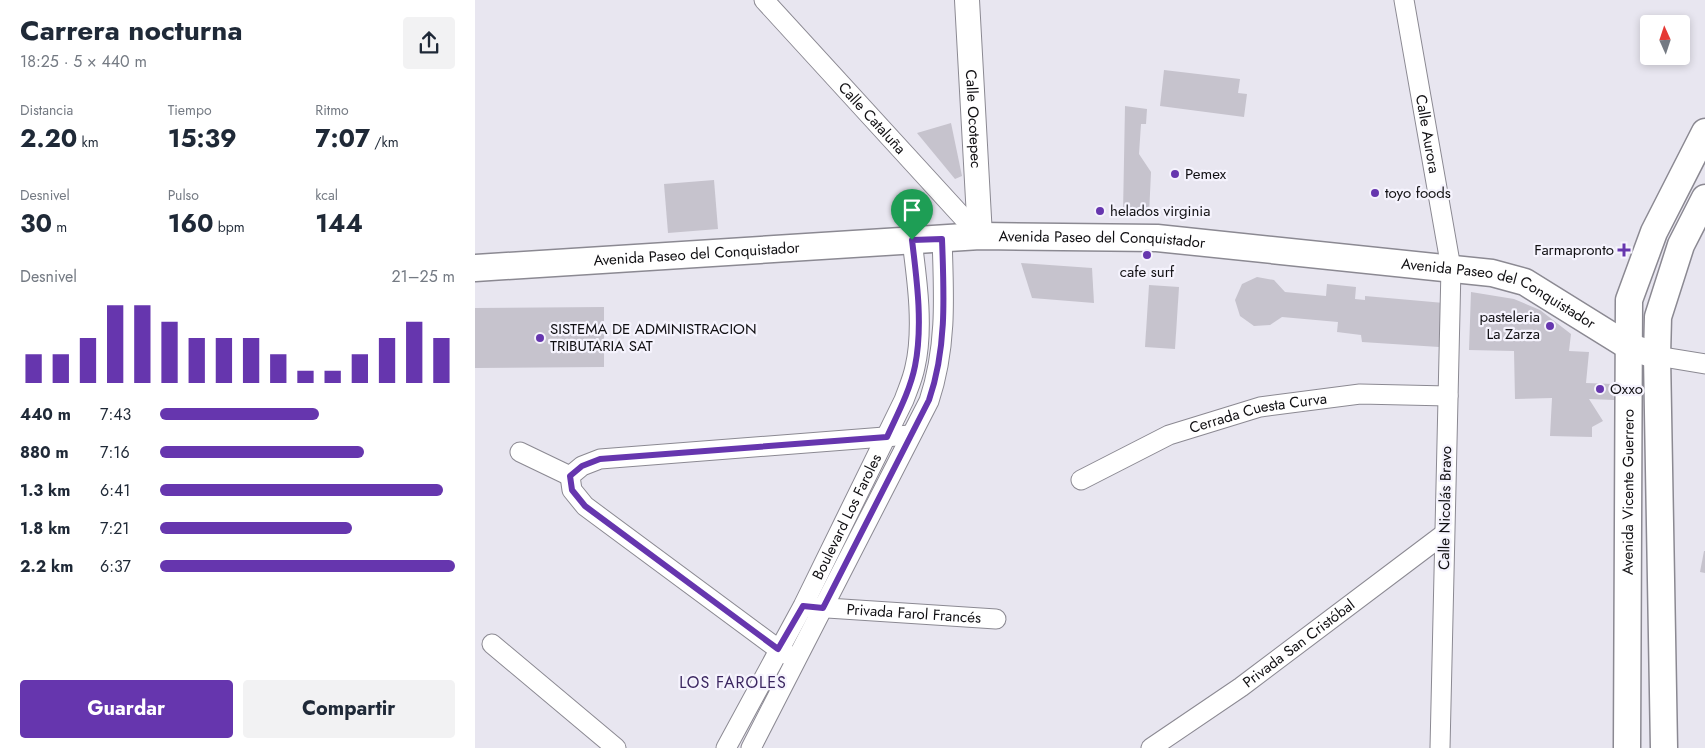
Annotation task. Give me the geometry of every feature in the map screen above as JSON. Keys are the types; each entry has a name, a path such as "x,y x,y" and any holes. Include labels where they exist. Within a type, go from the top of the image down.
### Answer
{"main road":[{"name":"Avenida Vicente Guerrero","path":"1627,748 1627,346 1629,300 1654,232 1705,132"},
{"name":"Avenida Vicente Guerrero","path":"1664,748 1657,356 1658,317 1681,244 1705,198"},
{"name":"Avenida Paseo del Conquistador","path":"475,268 980,236 1157,238 1492,273 1525,282 1627,346 1657,356"}],"street":[{"name":"Calle Cataluña","path":"764,0 980,236"},
{"name":"Calle Ocotepec","path":"967,0 980,236"},
{"name":"Calle Aurora","path":"1404,0 1451,268"},
{"name":"Boulevard Los Faroles","path":"751,748 929,400 937,376 943,345 942,239"},
{"name":"Boulevard Los Faroles","path":"726,748 803,606 904,400 915,368 918,346 917,284 912,240"},
{"name":"Calle Nicolás Bravo","path":"1441,748 1451,268"},
{"name":"Avenida Paseo del Conquistador","path":"1657,356 1705,364"},
{"name":"Cerrada Cuesta Curva","path":"1081,480 1169,435 1260,407 1360,394 1448,396"},
{"path":"570,476 582,466 600,459 910,435"},
{"path":"520,452 570,476"},
{"path":"570,476 572,490 585,506 778,649 795,659"},
{"name":"Privada San Cristóbal","path":"1151,748 1241,687 1444,534"},
{"name":"Privada Farol Francés","path":"803,606 996,619"},
{"path":"492,644 615,748"}],"building":[{"path":"1164,70 1240,79 1238,93 1247,94 1244,117 1160,106"},
{"path":"1125,106 1147,109 1146,124 1141,124 1139,154 1151,172 1149,215 1123,213"},
{"path":"951,123 962,176 955,179 917,133"},
{"path":"714,180 718,229 668,233 664,184"},
{"path":"1021,263 1092,268 1094,303 1032,298"},
{"path":"1257,277 1274,280 1285,292 1326,296 1327,284 1356,287 1355,299 1365,300 1365,296 1444,303 1439,347 1362,342 1361,335 1337,332 1338,322 1282,317 1270,325 1254,326 1240,316 1235,300 1242,284"},
{"path":"1149,285 1179,287 1175,349 1145,347"},
{"path":"1471,292 1514,299 1540,310 1571,334 1569,351 1589,352 1586,383 1613,384 1614,400 1589,399 1603,421 1592,427 1592,437 1550,436 1552,398 1515,399 1514,351 1469,350"},
{"name":"SISTEMA DE ADMINISTRACION TRIBUTARIA SAT","path":"604,307 604,367 475,368 475,308"},
{"path":"1705,551 1705,573 1700,572"}],"place":[{"name":"Pemex","path":"1175,174"},
{"name":"toyo foods","path":"1375,193"},
{"name":"helados virginia","path":"1100,211"},
{"name":"Farmapronto","path":"1624,250"},
{"name":"cafe surf","path":"1147,255"},
{"name":"pasteleria La Zarza","path":"1550,326"},
{"name":"SISTEMA DE ADMINISTRACION TRIBUTARIA SAT","path":"540,338"},
{"name":"Oxxo","path":"1600,389"}],"district":[{"name":"LOS FAROLES","path":"733,682"}],"route":[{"path":"942,239 943,345 937,376 929,400 823,608 803,606 778,649 585,506 572,490 570,476 582,466 600,459 887,437 904,400 915,368 918,346 916,270 912,240 942,239"}]}
